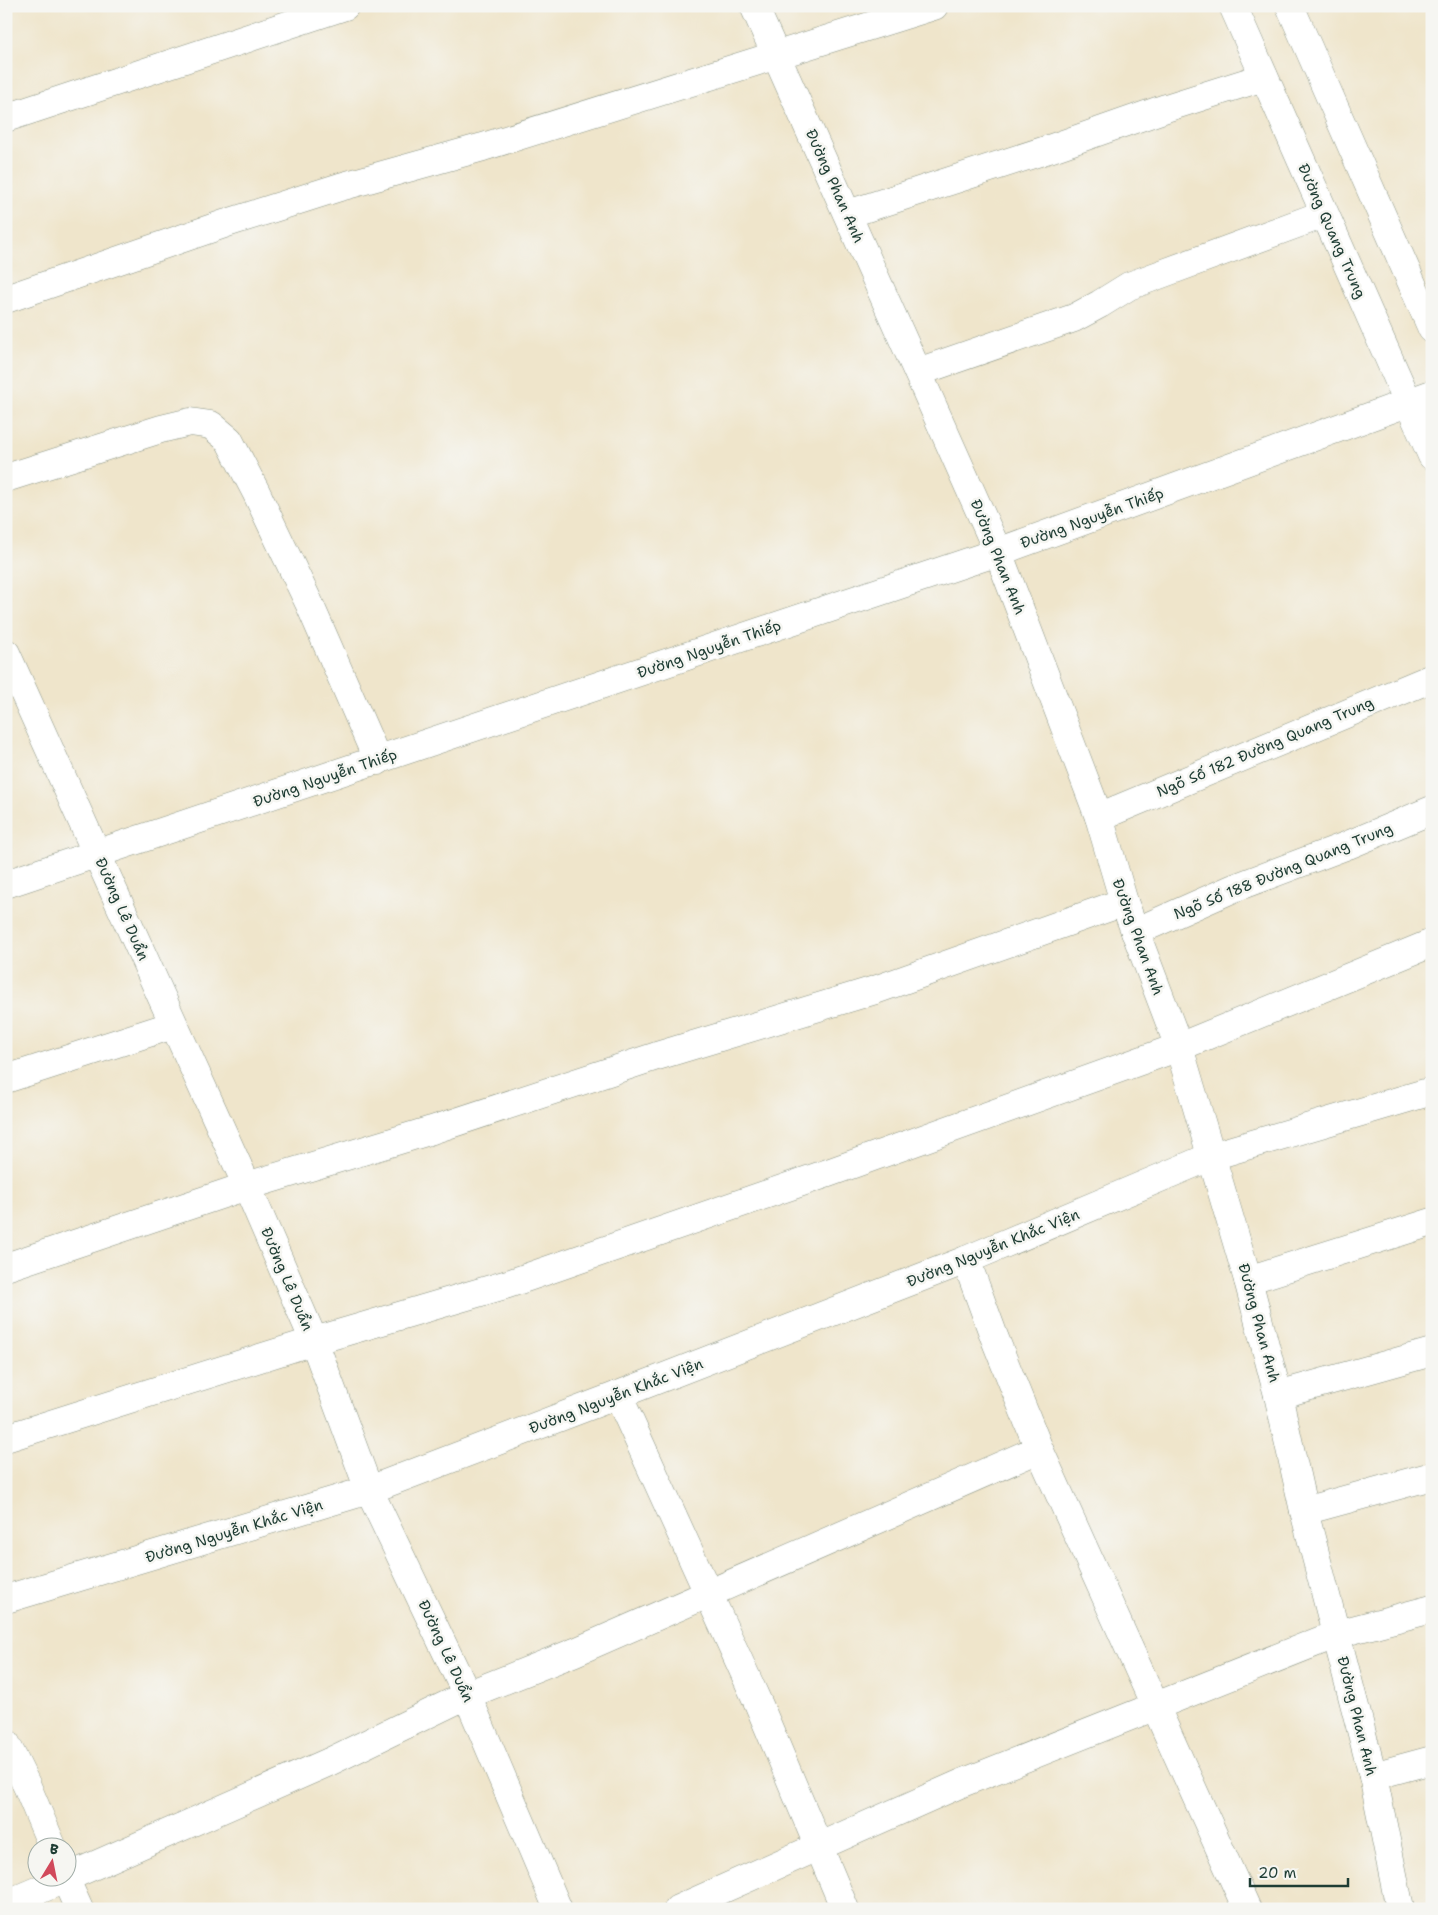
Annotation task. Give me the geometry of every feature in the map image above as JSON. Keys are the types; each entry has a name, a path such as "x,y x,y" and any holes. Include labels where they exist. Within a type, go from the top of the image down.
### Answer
{"main road":[{"path":"6,118 345,6"},
{"name":"Đường Phan Anh","path":"754,6 778,56 998,552 1099,817 1124,902 1179,1047 1248,1280 1278,1395 1304,1511 1373,1776 1400,1909"},
{"path":"6,299 227,223 340,187 483,147 934,6"},
{"name":"Đường Quang Trung","path":"1233,6 1324,214 1420,398 1432,456"},
{"path":"1290,6 1432,329"},
{"path":"848,214 1264,77"},
{"path":"918,372 1074,318 1129,286 1324,214"},
{"name":"Đường Nguyễn Thiếp","path":"6,884 98,855 998,552 1420,398"},
{"path":"6,478 161,429 190,422 210,425 229,440 256,492 309,603 378,761"},
{"name":"Đường Lê Duẩn","path":"6,653 247,1186 314,1341 369,1490 467,1695 558,1909"},
{"name":"Ngõ Số 182 Đường Quang Trung","path":"1099,817 1432,678"},
{"name":"Ngõ Số 188 Đường Quang Trung","path":"1135,932 1234,888 1348,845 1432,810"},
{"path":"6,1267 247,1186 432,1130 657,1056 875,990 1124,902"},
{"path":"6,1438 314,1341 508,1284 828,1173 1179,1047 1432,943"},
{"path":"6,1079 173,1025"},
{"name":"Đường Nguyễn Khắc Viện","path":"6,1599 369,1490 618,1396 966,1260 1212,1156 1432,1090"},
{"path":"1248,1280 1432,1222"},
{"path":"966,1260 1039,1449 1247,1909"},
{"path":"1278,1395 1432,1352"},
{"path":"618,1396 709,1592 845,1909"},
{"path":"78,1873 329,1762 467,1695 575,1652 1039,1449"},
{"path":"1304,1511 1432,1476"},
{"path":"678,1909 962,1783 1337,1634 1432,1609"},
{"path":"6,1743 49,1838"},
{"path":"1373,1776 1432,1760"},
{"path":"6,1904 43,1888"},
{"path":"70,1888 79,1909"}]}
